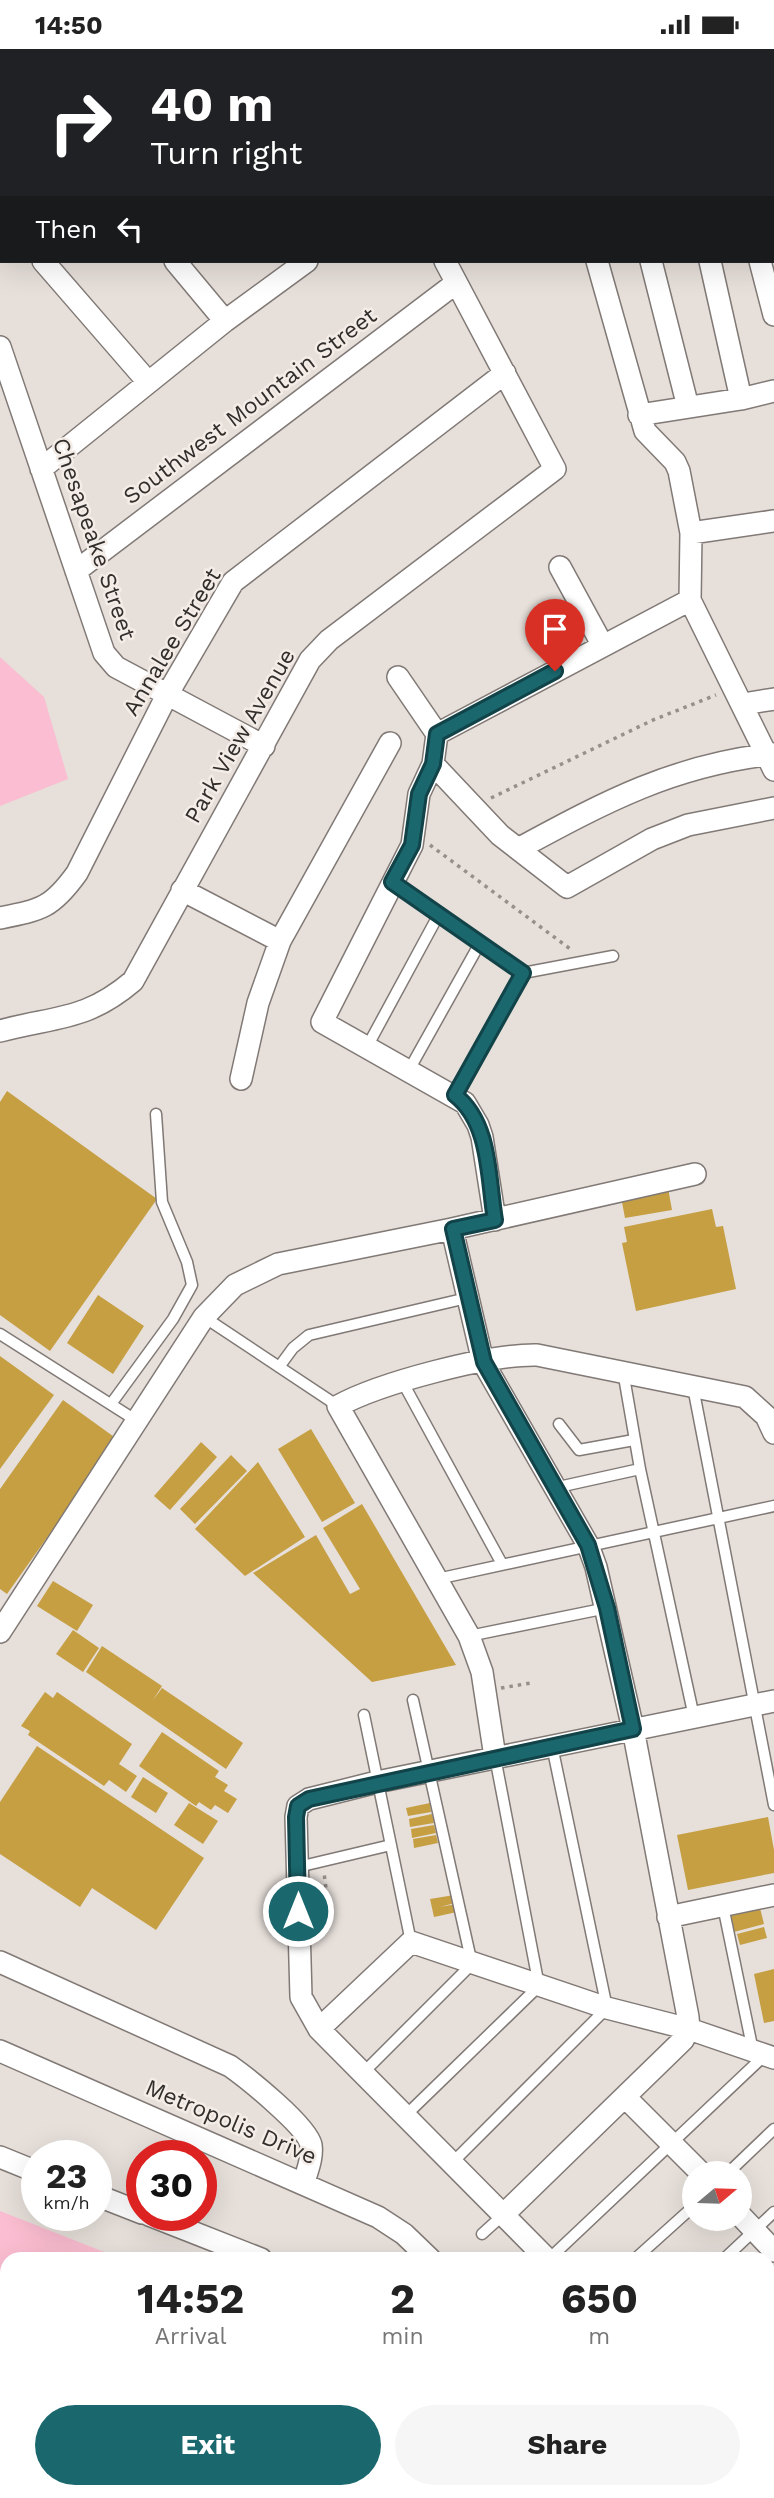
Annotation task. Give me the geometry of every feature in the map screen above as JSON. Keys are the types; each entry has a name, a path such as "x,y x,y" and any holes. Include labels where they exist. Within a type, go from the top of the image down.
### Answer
{"street":[{"path":"45,263 148,382"},
{"path":"177,263 225,321"},
{"path":"41,469 225,321 304,263"},
{"path":"446,263 505,373"},
{"path":"518,849 652,781 771,759 690,600 691,533 675,462 652,442 639,415 598,263"},
{"path":"652,263 688,407"},
{"path":"710,263 741,399"},
{"path":"761,263 774,315"},
{"name":"Southwest Mountain Street","path":"76,571 456,283"},
{"name":"Chesapeake Street","path":"0,347 7,389 41,469 104,653 116,667 264,746"},
{"name":"Park View Avenue","path":"0,1031 83,1014 113,999 133,981 310,660 329,640 555,469 505,373"},
{"name":"Annalee Street","path":"0,918 36,911 59,898 77,873 167,695 233,582 505,373"},
{"path":"639,415 741,399 774,391"},
{"path":"691,533 774,521"},
{"path":"560,568 603,646"},
{"path":"437,734 690,600"},
{"path":"398,677 437,734 433,764 419,794 412,845 322,1022 465,1103 478,1125 495,1220"},
{"path":"739,696 774,699"},
{"path":"241,1080 258,1003 279,941 390,743"},
{"path":"433,764 471,808 567,887 671,831 707,820 774,808"},
{"path":"182,890 279,941"},
{"path":"0,1632 204,1317 235,1285 278,1264 495,1220 695,1174"},
{"path":"453,1229 484,1362 588,1545 607,1608 633,1729 689,2029 683,2040 626,2098 503,2215"},
{"path":"495,1757 478,1655 338,1406 366,1392 402,1381 519,1355 537,1355 745,1398 766,1416 774,1433"},
{"path":"541,2252 319,2029 301,1997 296,1817 298,1806 309,1799 377,1782 764,1704"},
{"path":"668,1917 774,1895"},
{"path":"319,2029 411,1943 607,2008 689,2029 764,2055"},
{"path":"0,1962 230,2066 250,2080 304,2132 310,2143 311,2157 304,2182"},
{"name":"Metropolis Drive","path":"0,2051 304,2182 378,2217 404,2234 423,2252"},
{"path":"626,2098 689,2161"},
{"path":"0,2157 21,2166"},
{"path":"752,2227 774,2251"},
{"path":"190,2231 243,2252"}],"lane":[{"path":"392,882 523,973 613,957"},
{"path":"367,1047 439,914"},
{"path":"409,1070 480,943"},
{"path":"455,1095 523,973"},
{"path":"111,1404 173,1318 192,1285 187,1262 162,1202 156,1114"},
{"path":"279,1367 293,1348 309,1335 467,1298"},
{"path":"204,1317 338,1406"},
{"path":"0,1334 138,1420"},
{"path":"623,1371 653,1533 694,1717"},
{"path":"402,1381 502,1564"},
{"path":"692,1387 718,1520 764,1704 774,1805"},
{"path":"559,1424 579,1450 634,1440"},
{"path":"554,1488 640,1469"},
{"path":"437,1579 774,1506"},
{"path":"469,1636 607,1608"},
{"path":"363,2073 472,1964 413,1700"},
{"path":"364,1715 411,1943"},
{"path":"452,2164 607,2008 551,1746"},
{"path":"404,2116 538,1986 495,1757"},
{"path":"298,1867 391,1845"},
{"path":"555,2252 764,2055 723,1906"},
{"path":"741,2161 774,2129"},
{"path":"752,2220 774,2212"},
{"path":"482,2234 503,2215"},
{"path":"643,2252 682,2217"},
{"path":"728,2252 741,2231"}],"path":[{"path":"471,808 653,720 739,696"},
{"path":"414,834 586,960"},
{"path":"485,1691 531,1683"},
{"path":"299,1957 330,1919 323,1861"}],"shaded area":[{"path":"0,657 44,697 68,779 0,806"},
{"path":"0,2211 21,2219 21,2231 51,2231 104,2252 0,2252"}],"building":[{"path":"7,1091 157,1199 50,1351 0,1315 0,1102"},
{"path":"668,1188 672,1210 625,1218 621,1197"},
{"path":"712,1209 716,1227 723,1226 736,1289 636,1311 622,1243 627,1242 624,1227"},
{"path":"98,1295 144,1326 113,1374 67,1343"},
{"path":"0,1356 54,1395 0,1469"},
{"path":"63,1400 117,1439 7,1594 0,1589 0,1489"},
{"path":"311,1429 355,1503 322,1522 278,1449"},
{"path":"201,1442 217,1457 170,1510 154,1496"},
{"path":"231,1455 247,1471 195,1524 180,1509"},
{"path":"258,1462 305,1537 245,1576 195,1529"},
{"path":"362,1504 456,1665 372,1682 253,1573 316,1535 350,1594 360,1589 323,1528"},
{"path":"53,1581 93,1605 77,1631 37,1606"},
{"path":"73,1630 99,1648 83,1672 56,1654"},
{"path":"102,1646 162,1686 153,1700 162,1688 243,1743 226,1769 86,1672"},
{"path":"45,1692 53,1698 57,1692 132,1744 119,1764 137,1776 126,1792 109,1780 104,1786 28,1735 30,1731 21,1726"},
{"path":"162,1732 219,1771 215,1777 228,1785 224,1791 237,1799 228,1813 215,1805 211,1810 199,1802 196,1806 139,1766"},
{"path":"37,1746 204,1858 156,1930 92,1888 80,1907 0,1854 0,1802"},
{"path":"143,1777 168,1793 156,1813 131,1797"},
{"path":"189,1803 218,1821 203,1844 174,1825"},
{"path":"430,1803 431,1812 408,1816 406,1808"},
{"path":"432,1814 434,1823 410,1827 409,1819"},
{"path":"768,1817 774,1850 774,1873 688,1890 677,1835"},
{"path":"434,1825 436,1833 412,1838 411,1829"},
{"path":"436,1835 438,1843 414,1848 413,1839"},
{"path":"454,1895 455,1903 440,1907 456,1904 457,1912 434,1917 430,1899"},
{"path":"760,1908 764,1924 734,1932 730,1916"},
{"path":"764,1927 767,1938 740,1945 737,1934"},
{"path":"774,1969 774,2021 764,2023 754,1974"}],"route":[{"path":"298,1911 296,1817 298,1806 309,1799 377,1782 633,1729 596,1567 588,1545 493,1383 484,1362 453,1229 495,1220 482,1137 472,1112 455,1095 523,973 392,882 412,845 419,794 433,764 437,734 555,671"}]}
